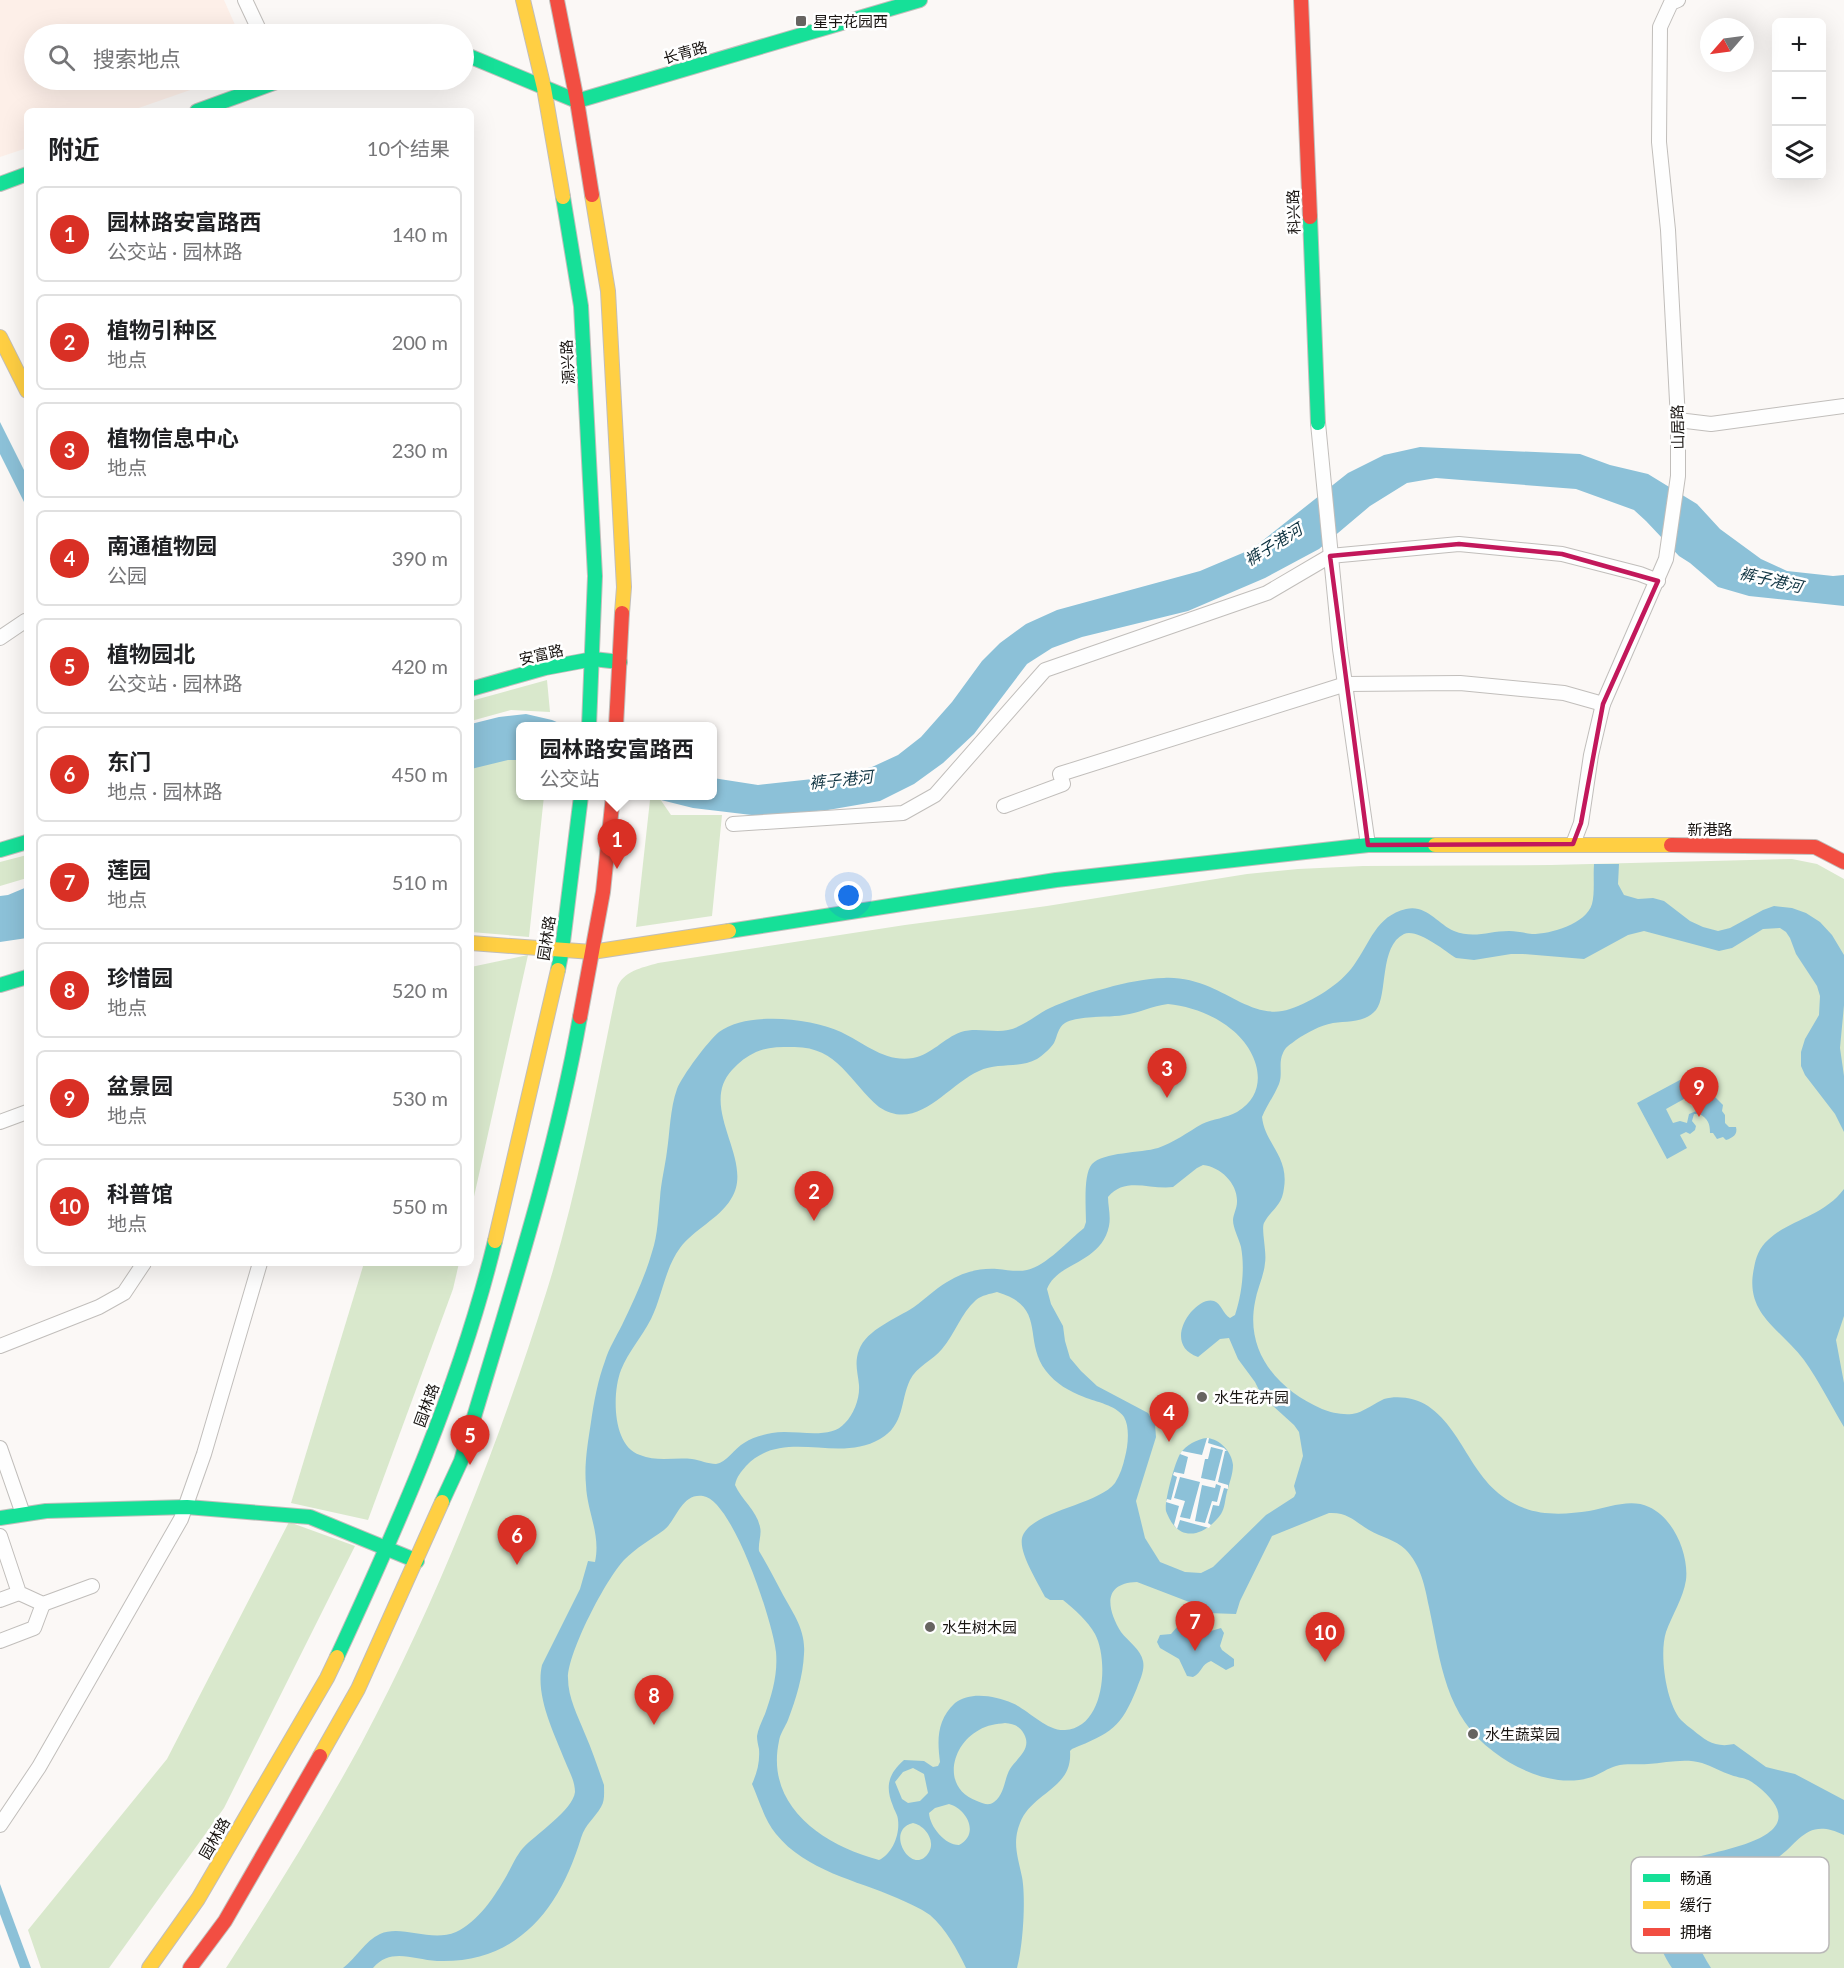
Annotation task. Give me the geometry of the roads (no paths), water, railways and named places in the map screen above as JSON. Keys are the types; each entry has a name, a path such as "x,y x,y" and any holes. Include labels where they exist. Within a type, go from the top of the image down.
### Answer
{"main road":[{"name":"源兴路","path":"523,0 544,88 581,306 595,576 593,659 588,722"},
{"path":"557,0 577,101 608,291 624,587 616,722"},
{"name":"长青路","path":"577,101 920,0"},
{"name":"科兴路","path":"1301,0 1318,423"},
{"path":"474,58 577,101"},
{"path":"205,108 255,90"},
{"path":"0,184 24,175"},
{"path":"0,337 24,385"},
{"name":"安富路","path":"474,688 545,668 593,659 620,662"},
{"name":"园林路","path":"149,1968 198,1899 327,1678 387,1549 447,1399 487,1274 562,950 581,800"},
{"path":"190,1968 225,1921 358,1689 451,1487 469,1438 538,1199 570,1073 604,882 612,800"},
{"path":"0,850 24,843"},
{"name":"新港路","path":"474,943 592,952 1056,880 1368,845 1573,844 1815,847 1844,862"},
{"path":"0,985 24,978"},
{"path":"0,1518 46,1511 187,1507 310,1517 417,1561"}],"street":[{"path":"245,0 256,24"},
{"name":"山居路","path":"1573,844 1581,823 1591,755 1603,704 1666,559 1678,476 1678,420 1668,230 1659,142 1660,27 1671,3 1678,0"},
{"path":"1678,420 1711,424 1844,405"},
{"path":"1318,423 1340,649 1368,845"},
{"path":"733,824 903,813 935,795 1045,670 1267,593 1330,551 1459,544 1562,554 1640,574 1658,581"},
{"path":"0,638 24,622"},
{"path":"1004,806 1063,784 1060,774 1346,684 1460,683 1564,693 1603,704"},
{"path":"0,1122 24,1113"},
{"path":"0,1346 99,1307 124,1293 142,1266"},
{"path":"0,1826 45,1757 187,1507 259,1266"},
{"path":"0,1448 23,1514"},
{"path":"0,1536 19,1593"},
{"path":"0,1600 19,1593 43,1604 92,1586"},
{"path":"0,1641 34,1628 43,1604"}],"water":[{"path":"0,422 24,470 24,502 0,454"},
{"name":"裤子港河","path":"1420,447 1580,454 1610,465 1648,474 1697,504 1720,529 1761,559 1787,571 1844,575 1844,606 1749,596 1718,587 1679,556 1634,510 1576,489 1436,478 1407,483 1370,506 1319,549 1265,578 1188,611 1082,637 1052,648 1027,664 974,734 943,763 914,784 880,801 828,810 760,816 693,808 661,800 717,800 717,779 758,785 822,778 872,767 898,755 921,737 952,702 982,661 1000,643 1026,624 1057,610 1200,571 1252,549 1348,473 1384,455"},
{"path":"526,714 557,722 516,722 516,760 474,768 474,723"},
{"path":"1594,864 1619,864 1618,884 1624,895 1638,899 1653,898 1664,901 1690,921 1703,927 1718,931 1730,928 1774,906 1792,908 1820,922 1832,935 1844,955 1844,1005 1840,1048 1844,1076 1844,1132 1835,1114 1805,1075 1801,1066 1801,1052 1805,1039 1819,1015 1820,996 1817,986 1796,954 1790,938 1780,928 1763,929 1732,948 1719,951 1644,931 1628,935 1584,959 1523,954 1474,960 1456,958 1423,937 1410,933 1404,934 1396,940 1387,959 1380,1003 1372,1014 1362,1019 1323,1026 1300,1037 1283,1053 1279,1084 1262,1117 1285,1177 1281,1200 1263,1226 1265,1263 1256,1297 1253,1320 1255,1337 1260,1353 1279,1380 1306,1401 1322,1409 1339,1414 1353,1414 1384,1399 1401,1397 1428,1406 1452,1431 1492,1488 1506,1499 1524,1508 1548,1513 1565,1513 1634,1503 1642,1504 1658,1512 1678,1538 1686,1570 1682,1594 1666,1632 1663,1653 1665,1678 1676,1712 1684,1723 1707,1740 1722,1745 1734,1744 1766,1767 1795,1774 1844,1800 1844,1835 1830,1830 1810,1831 1779,1857 1697,1857 1749,1843 1764,1836 1775,1827 1779,1816 1773,1802 1749,1781 1695,1762 1620,1765 1592,1777 1566,1781 1528,1772 1504,1759 1478,1738 1455,1705 1442,1668 1424,1584 1415,1562 1397,1543 1341,1514 1329,1513 1272,1536 1240,1601 1236,1614 1207,1613 1197,1605 1137,1582 1126,1583 1113,1592 1111,1606 1116,1623 1140,1653 1143,1661 1143,1671 1139,1682 1120,1721 1105,1733 1070,1751 1065,1774 1033,1804 1020,1823 1016,1844 1022,1877 1024,1909 1017,1968 966,1968 951,1940 930,1915 897,1898 817,1866 788,1847 769,1823 752,1784 759,1758 758,1733 775,1676 776,1652 773,1637 750,1565 727,1518 715,1503 703,1496 696,1496 684,1503 669,1526 638,1548 616,1569 589,1616 574,1651 568,1678 570,1693 604,1785 604,1799 583,1833 572,1864 548,1908 532,1927 513,1942 491,1953 466,1959 437,1961 395,1956 387,1958 373,1968 343,1968 370,1941 389,1931 436,1936 464,1928 491,1900 523,1848 561,1814 573,1799 575,1792 573,1780 543,1702 542,1665 580,1589 588,1561 595,1562 595,1532 587,1495 586,1477 593,1406 607,1356 646,1271 654,1245 677,1089 708,1043 719,1032 731,1025 746,1021 797,1020 841,1032 884,1055 903,1059 913,1058 926,1054 961,1032 1008,1030 1050,1008 1091,993 1121,984 1164,978 1193,981 1249,1006 1279,1011 1308,1002 1341,979 1354,965 1381,924 1387,918 1406,909 1420,909 1448,928 1461,933 1482,934 1509,931 1532,934 1558,930 1583,917 1592,904","holes":["1168,1004 1193,1009 1217,1019 1240,1038 1254,1059 1257,1070 1258,1082 1255,1093 1248,1103 1237,1112 1202,1124 1158,1148 1113,1155 1097,1160 1092,1164 1087,1175 1084,1228 1049,1258 1027,1270 971,1271 943,1285 914,1307 875,1330 859,1350 857,1400 851,1415 839,1428 821,1433 781,1432 757,1436 716,1464 692,1459 653,1458 631,1450 619,1430 616,1405 618,1380 627,1357 651,1319 675,1256 692,1235 726,1206 737,1184 737,1168 721,1101 723,1085 740,1062 749,1055 764,1049 791,1047 820,1052 841,1066 879,1107 893,1113 907,1114 932,1104 967,1078 986,1068 1023,1064 1037,1059 1054,1043 1063,1025 1071,1020 1124,1015","1203,1165 1216,1169 1227,1177 1235,1189 1237,1204 1233,1223 1241,1247 1243,1272 1235,1315 1230,1318 1214,1301 1206,1301 1198,1305 1185,1322 1181,1332 1182,1342 1187,1351 1198,1357 1220,1339 1229,1338 1238,1359 1262,1396 1299,1432 1303,1456 1294,1486 1296,1493 1294,1497 1266,1515 1213,1567 1201,1573 1185,1572 1160,1562 1145,1538 1136,1501 1156,1437 1155,1424 1148,1413 1097,1386 1070,1358 1063,1326 1051,1304 1047,1289 1052,1280 1089,1256 1104,1239 1110,1222 1108,1197 1115,1191 1130,1185 1173,1187","997,1292 1013,1298 1029,1315 1039,1359 1054,1380 1073,1392 1116,1410 1126,1421 1127,1448 1115,1483 1094,1498 1037,1521 1027,1529 1022,1538 1026,1560 1045,1597 1050,1600 1063,1600 1085,1620 1095,1634 1102,1660 1100,1691 1096,1706 1089,1718 1078,1726 1065,1730 1044,1724 1018,1706 998,1698 975,1696 955,1703 945,1716 940,1730 938,1766 933,1767 924,1761 904,1760 891,1776 889,1793 898,1818 898,1832 891,1849 879,1860 858,1853 819,1833 790,1803 781,1785 777,1764 779,1741 801,1679 804,1654 803,1637 794,1614 759,1551 758,1521 735,1485 746,1466 761,1455 777,1449 847,1448 864,1446 880,1439 894,1427 898,1420 913,1375 942,1349 962,1317 978,1298","1005,1723 1019,1727 1026,1739 1025,1749 1010,1769 998,1799 986,1804 966,1795 958,1787 954,1777 954,1766 962,1746 969,1737 982,1728","913,1768 924,1774 928,1793 920,1801 908,1803 902,1799 895,1782 903,1772","949,1804 966,1816 969,1822 969,1835 959,1845 944,1839 932,1824 929,1813 935,1808","913,1823 917,1824 928,1834 931,1847 922,1859 916,1860 909,1857 904,1850 901,1842 904,1827"]},
{"path":"24,888 24,938 0,942 0,896"},
{"path":"1693,1073 1702,1089 1666,1109 1673,1123 1680,1121 1687,1123 1689,1114 1704,1108 1705,1102 1715,1097 1723,1105 1725,1123 1729,1127 1736,1127 1736,1132 1729,1139 1726,1140 1723,1137 1717,1139 1713,1133 1710,1133 1706,1119 1699,1114 1694,1114 1692,1121 1696,1126 1695,1130 1690,1134 1686,1132 1680,1135 1687,1148 1667,1159 1637,1103"},
{"path":"1844,1189 1844,1316 1836,1340 1844,1383 1844,1427 1804,1360 1759,1309 1752,1284 1756,1260 1765,1243 1786,1227 1826,1206"},
{"path":"1207,1438 1221,1444 1228,1451 1233,1465 1232,1475 1221,1514 1205,1529 1191,1534 1184,1533 1172,1523 1166,1511 1170,1482 1182,1451 1192,1443"},
{"path":"1187,1623 1201,1634 1221,1628 1224,1633 1220,1646 1234,1659 1234,1666 1226,1670 1211,1661 1193,1677 1187,1676 1179,1659 1160,1648 1157,1642 1160,1635 1171,1634 1178,1626"},
{"path":"0,1884 31,1968 20,1968 0,1914"},
{"path":"1664,1953 1703,1953 1711,1968 1672,1968"}],"place":[{"name":"星宇花园西","path":"801,21"},
{"name":"园林路安富路西","path":"617,869"},
{"name":"植物信息中心","path":"1167,1098"},
{"name":"盆景园","path":"1699,1117"},
{"name":"植物引种区","path":"814,1221"},
{"name":"水生花卉园","path":"1202,1397"},
{"name":"南通植物园","path":"1169,1442"},
{"name":"植物园北","path":"470,1465"},
{"name":"东门","path":"517,1565"},
{"name":"水生树木园","path":"930,1627"},
{"name":"莲园","path":"1195,1651"},
{"name":"科普馆","path":"1325,1662"},
{"name":"珍惜园","path":"654,1725"},
{"name":"水生蔬菜园","path":"1473,1734"}]}
